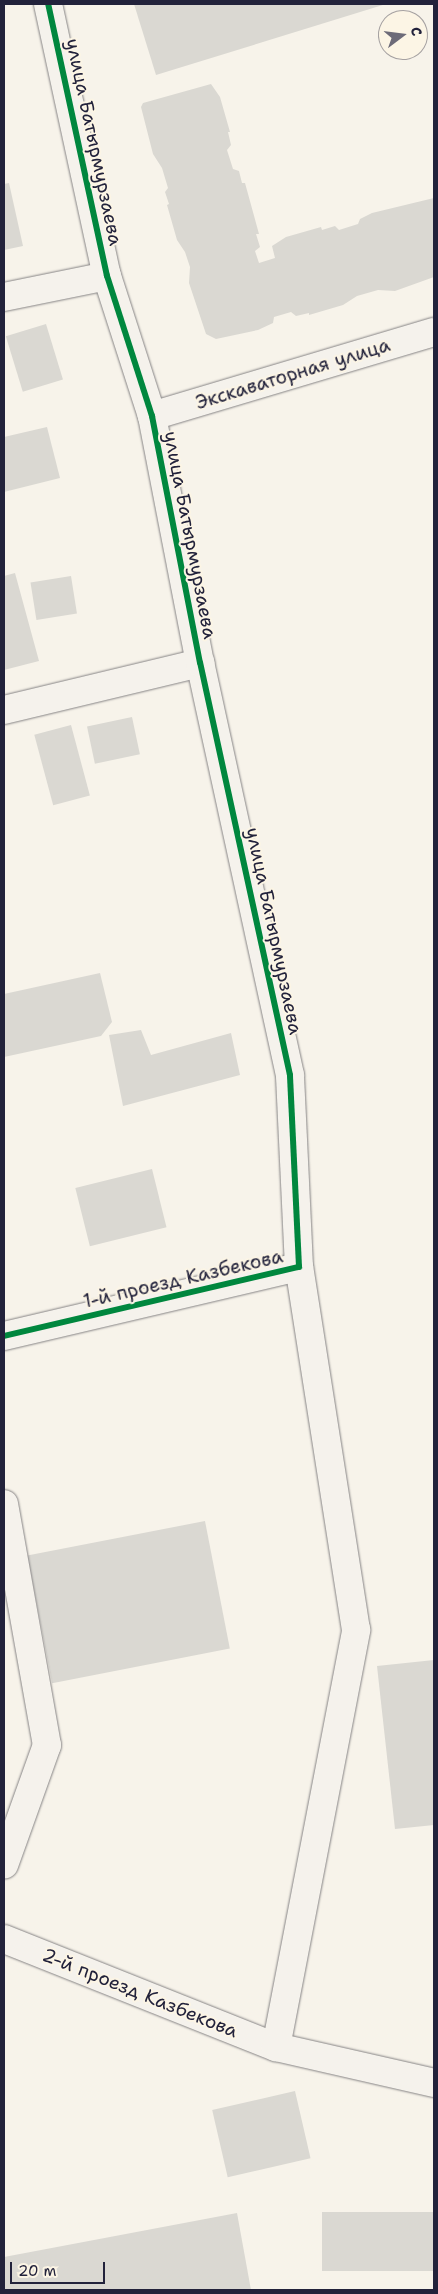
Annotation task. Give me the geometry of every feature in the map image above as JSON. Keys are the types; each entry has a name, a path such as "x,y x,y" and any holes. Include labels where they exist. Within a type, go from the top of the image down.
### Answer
{"street":[{"name":"улица Батырмурзаева","path":"48,4 107,276 152,416 200,663 290,1075"},
{"path":"4,297 107,276"},
{"name":"Экскаваторная улица","path":"152,416 434,332"},
{"path":"4,710 200,663"},
{"name":"1-й проезд Казбекова","path":"4,1336 300,1267 290,1075"},
{"path":"276,2047 356,1630 300,1267"},
{"path":"4,1504 47,1745 4,1865"},
{"name":"2-й проезд Казбекова","path":"4,1940 276,2047 434,2083"}],"building":[{"path":"134,4 386,4 156,75"},
{"path":"211,84 220,97 230,132 228,132 231,145 227,150 233,169 239,171 242,183 245,183 259,234 256,234 260,247 255,251 259,263 275,258 272,246 286,237 321,227 322,230 335,226 339,230 358,224 360,219 372,213 434,198 434,277 395,291 378,290 357,296 343,305 309,315 309,313 296,316 291,312 274,317 273,323 258,330 216,339 206,334 189,283 190,267 185,252 177,240 167,205 169,204 165,192 168,188 162,168 153,154 141,107 143,103"},
{"path":"9,183 23,246 4,250 4,184"},
{"path":"46,324 63,379 23,392 6,336"},
{"path":"47,427 60,478 4,492 4,437"},
{"path":"15,573 39,661 4,670 4,576"},
{"path":"71,576 77,614 36,620 31,582"},
{"path":"132,717 140,754 95,764 87,727"},
{"path":"71,725 90,796 53,805 34,735"},
{"path":"100,973 112,1022 101,1036 4,1057 4,994"},
{"path":"141,1030 151,1055 231,1033 240,1075 123,1106 109,1035"},
{"path":"152,1169 167,1227 90,1246 75,1188"},
{"path":"205,1521 230,1649 52,1683 27,1556"},
{"path":"434,1660 434,1825 395,1829 377,1666"},
{"path":"295,2091 311,2158 228,2177 212,2110"},
{"path":"322,2212 434,2212 434,2271 322,2271"},
{"path":"237,2213 251,2290 4,2290 4,2257"}],"cycle path":[{"path":"4,1336 299,1267 290,1075 200,663 152,416 107,276 48,4"}]}
